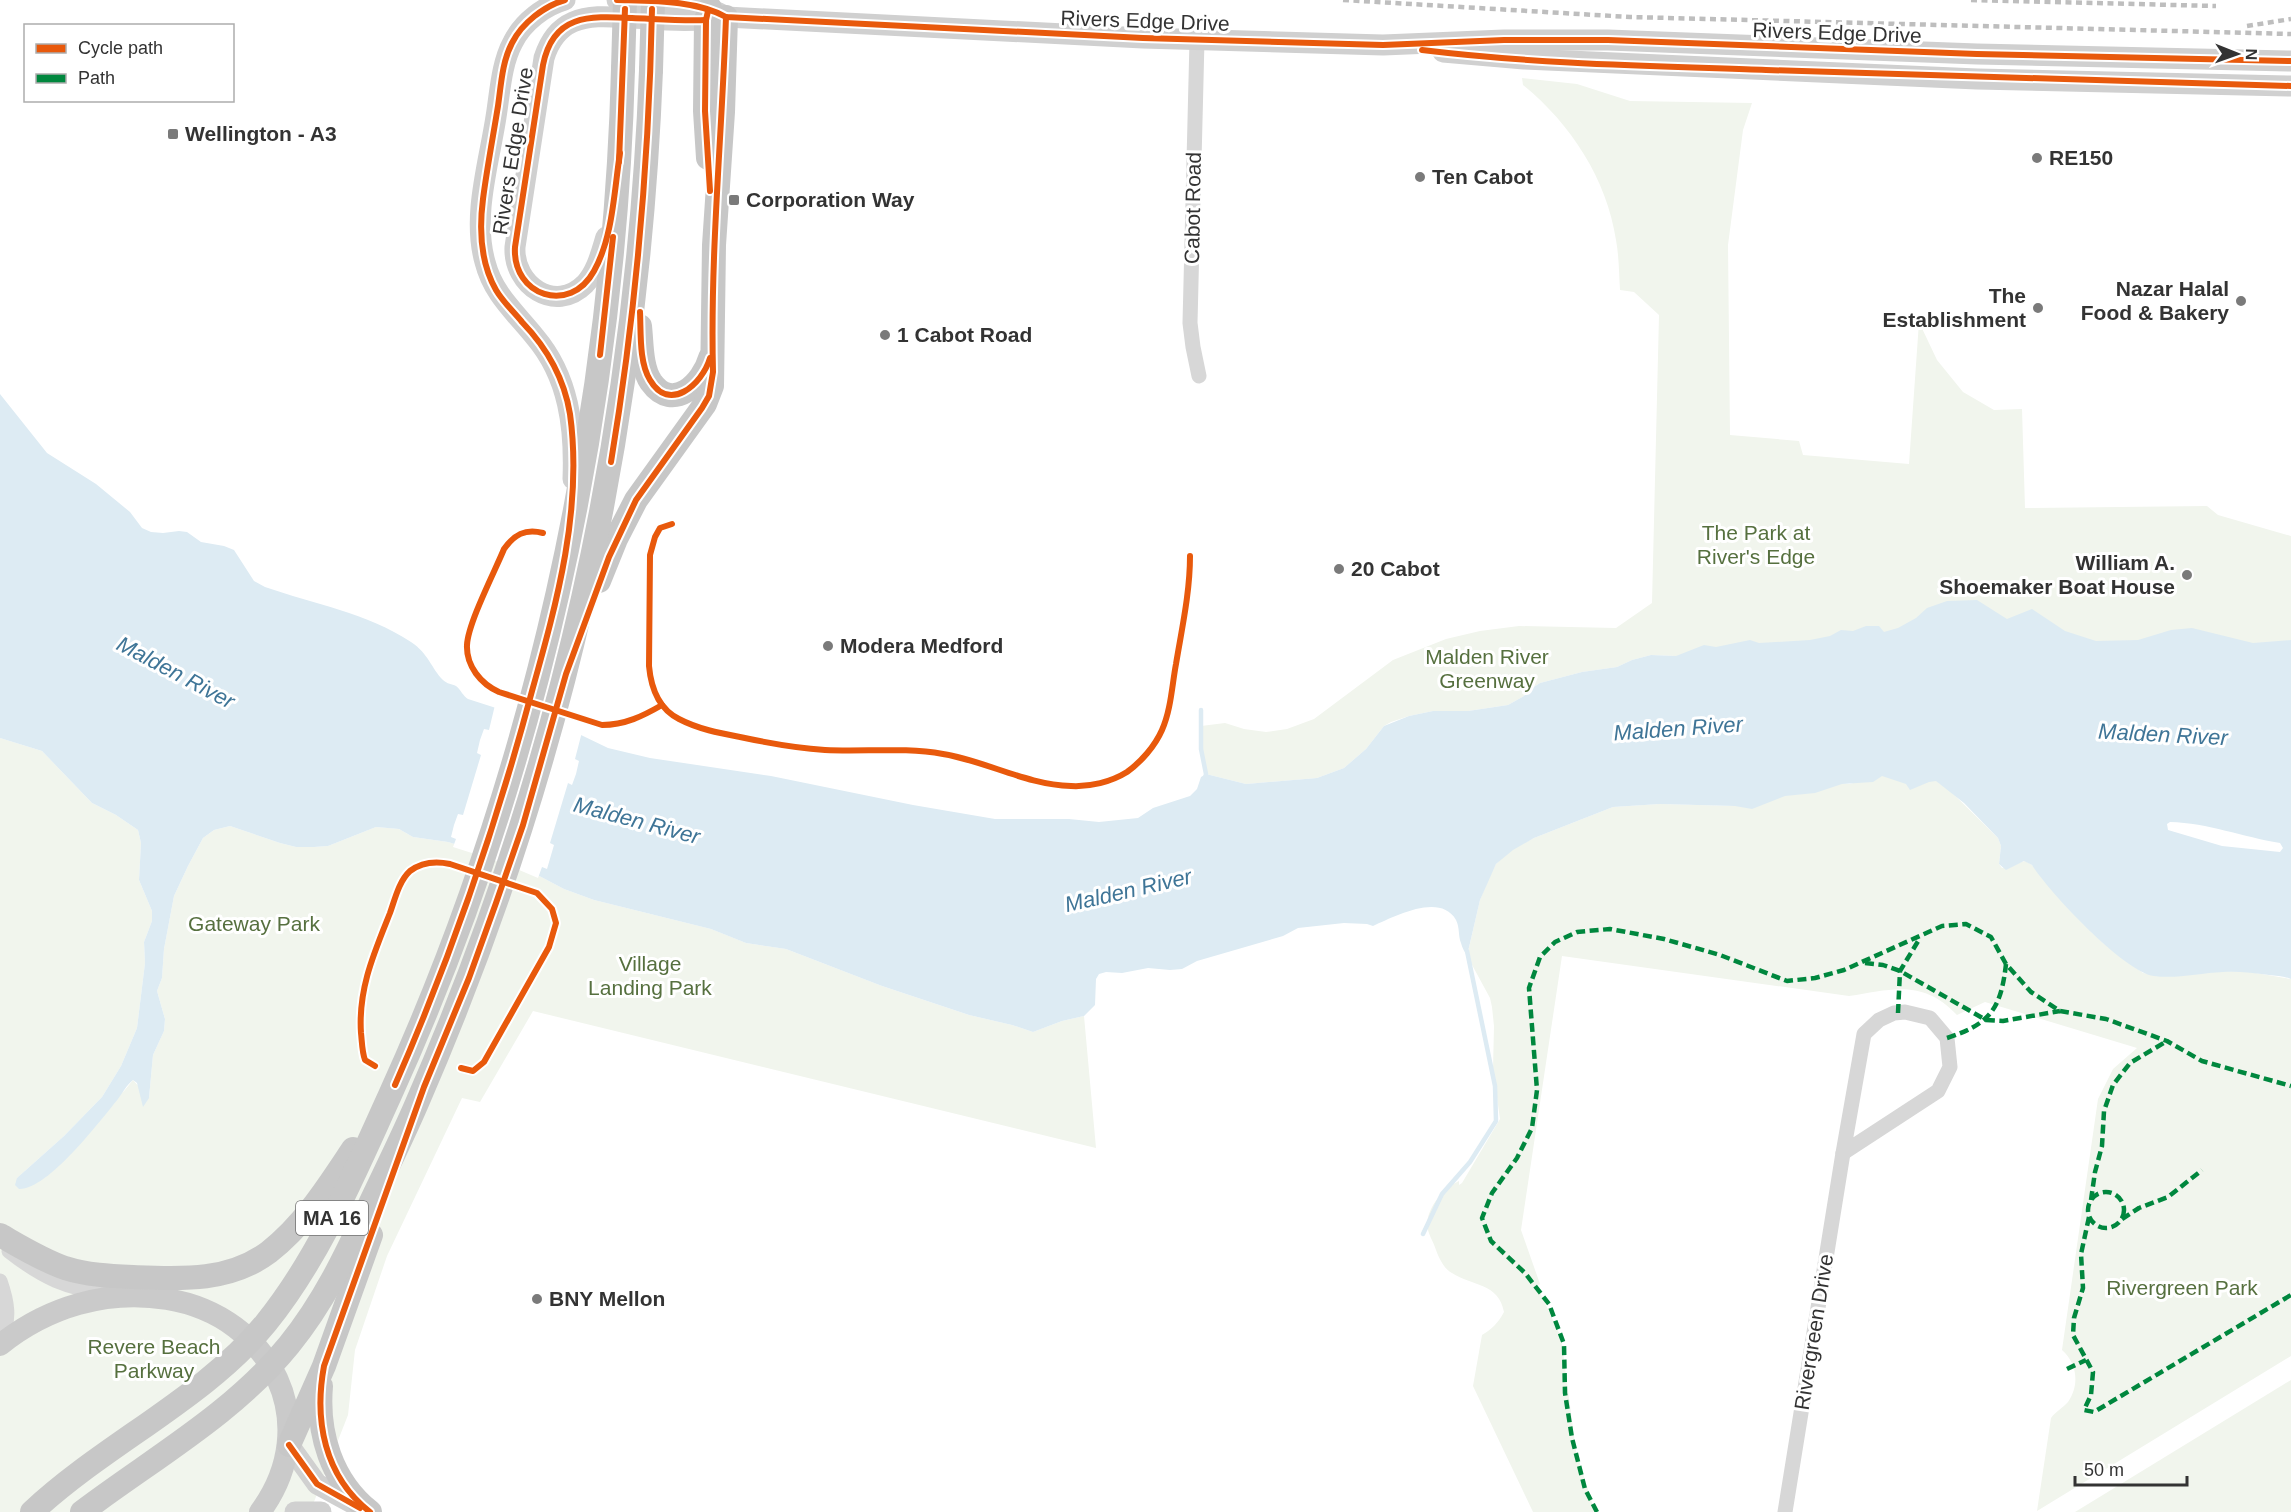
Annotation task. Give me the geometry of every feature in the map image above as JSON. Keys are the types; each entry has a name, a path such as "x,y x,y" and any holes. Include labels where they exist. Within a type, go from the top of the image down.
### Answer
{"highway":[{"name":"MA 16","path":"32,1512 81,1470 194,1389 250,1341 280,1305 313,1254 346,1190 395,1085 462,919 505,786 539,666 565,557 596,384 609,278 620,153 625,0"},
{"name":"MA 16","path":"82,1512 247,1389 305,1325 332,1283 424,1087 488,927 523,825 566,674 607,481 626,364 638,256 651,70 653,0"},
{"path":"566,674 593,597 628,514 652,475 709,396 713,372 714,245 705,111 714,15"},
{"path":"638,256 642,348 646,370 654,386 670,394 680,393 694,386 707,368 712,340"},
{"path":"0,1235 54,1264 85,1273 187,1279 231,1271 262,1256 297,1225 348,1157 395,1085"},
{"path":"289,1445 324,1366 424,1087"},
{"path":"324,1366 320,1411 326,1446 342,1480 359,1503 369,1512"}],"main road":[{"name":"Rivers Edge Drive","path":"565,0 549,6 534,18 518,33 509,50 485,188 481,234 484,262 496,291 547,352 557,370 566,395 573,437 573,468 565,557"},
{"name":"Rivers Edge Drive","path":"617,0 684,3 714,15"},
{"name":"Rivers Edge Drive","path":"620,153 607,232 594,272 583,286 568,295 548,295 533,288 525,282 519,272 515,252 543,65 553,38 570,23 593,17 714,15 1059,35 1383,45 1493,40 1608,40 1977,54 2291,61"},
{"name":"Rivers Edge Drive","path":"1383,45 1502,58 1977,79 2291,86"},
{"path":"0,1345 25,1327 61,1309 101,1298 142,1296 169,1299 209,1312 232,1325 250,1341 270,1366 281,1387 286,1405 289,1445 278,1482 260,1512"},
{"path":"289,1445 317,1484 369,1512"},
{"path":"295,1512 321,1512"}],"street":[{"name":"Cabot Road","path":"1197,40 1191,323 1192,347 1199,376"},
{"name":"Rivergreen Drive","path":"1785,1512 1843,1153 1864,1034 1880,1020 1894,1013 1905,1012 1930,1018 1947,1038 1950,1067 1938,1091 1843,1153"},
{"path":"0,1244 34,1269 60,1283 93,1291 142,1296"},
{"path":"0,1281 8,1314 6,1327 0,1340"}],"green space":[{"name":"The Park at River's Edge","path":"1522,78 1577,84 1630,101 1752,103 1743,130 1728,245 1730,435 1799,441 1803,455 1909,464 1919,322 1937,360 1963,392 1994,410 2022,409 2025,508 2207,506 2218,515 2291,536 2291,645 2094,646 2005,624 1811,646 1676,656 1651,655 1617,667 1582,672 1540,683 1508,705 1468,711 1433,711 1391,722 1384,726 1366,749 1344,768 1317,778 1246,784 1206,774 1201,749 1201,726 1225,723 1266,732 1287,729 1314,719 1393,660 1446,639 1480,631 1519,626 1616,628 1652,603 1659,315 1634,292 1620,290 1616,240 1604,195 1595,174 1571,135 1540,100 1523,85"},
{"path":"0,738 42,751 92,803 138,830 141,843 139,880 152,911 152,921 144,942 145,963 137,1028 121,1066 102,1097 64,1136 17,1178 124,1091 133,1080 149,1098 153,1055 164,1031 165,1019 157,991 162,978 164,949 174,896 203,838 214,830 230,826 296,847 328,846 376,827 399,829 413,837 448,842 474,850 526,869 564,889 594,900 711,929 746,943 786,949 882,986 969,1015 1033,1032 1062,1021 1084,1016 1096,1148 533,1011 480,1102 462,1098 387,1256 355,1350 348,1415 310,1512 0,1512"},
{"name":"Rivergreen Park","path":"1931,772 1998,838 2001,846 1999,864 2002,868 2025,861 2032,865 2103,943 2143,973 2167,976 2225,971 2250,972 2291,979 2291,1356 2037,1511 2051,1418 2068,1402 2074,1389 2074,1368 2062,1350 2098,1099 2113,1069 2137,1048 1985,1002 1957,1015 1932,996 1907,989 1849,996 1562,956 1521,1230 1540,1284 1537,1286 1561,1337 1576,1451 1595,1512 1533,1512 1473,1386 1482,1335 1502,1316 1504,1312 1501,1303 1491,1290 1447,1269 1429,1234 1427,1224 1430,1211 1438,1198 1459,1181 1459,1185 1462,1183 1500,1119 1493,1069 1492,1007 1468,952 1480,900 1496,864 1512,849 1534,838 1613,807 1660,804 1734,806 1827,782 1849,784 1881,774"},
{"path":"2291,1380 2291,1512 2075,1512"}],"water":[{"name":"Malden River","path":"0,394 47,453 96,484 130,512 142,528 151,532 187,532 201,542 234,550 254,581 265,587 358,616 394,632 417,647 443,680 456,686 468,699 581,735 608,748 650,758 771,776 995,819 1069,819 1099,822 1138,818 1153,808 1190,796 1197,789 1201,777 1206,774 1246,784 1317,778 1344,768 1366,749 1384,726 1409,716 1433,711 1468,711 1508,705 1540,683 1582,672 1617,667 1651,655 1676,656 1704,645 1716,647 1750,640 1759,643 1810,640 1830,636 1841,630 1853,631 1866,626 1879,626 1884,632 1898,628 1916,618 1927,608 1947,601 1977,600 2007,619 2032,609 2065,631 2096,641 2138,640 2171,630 2192,628 2253,643 2291,640 2291,979 2234,972 2162,977 2141,971 2125,961 2088,929 2054,893 2032,865 2024,861 2006,870 1999,864 2001,846 1998,838 1964,803 1936,781 1910,790 1906,784 1882,776 1873,782 1842,784 1815,793 1785,796 1752,809 1735,806 1660,804 1613,807 1534,838 1513,850 1496,864 1480,900 1467,956 1461,945 1456,920 1449,912 1439,908 1416,909 1373,926 1344,923 1298,928 1283,936 1197,961 1182,969 1148,968 1122,973 1099,974 1096,979 1095,1005 1084,1016 1062,1021 1033,1032 969,1015 882,986 786,949 746,943 711,929 594,900 564,889 526,869 474,850 448,842 413,837 399,829 376,827 328,846 296,847 230,826 214,830 203,838 174,896 164,949 162,978 157,991 165,1019 164,1031 153,1055 149,1098 143,1107 137,1083 133,1080 73,1153 44,1178 31,1186 19,1189 15,1185 17,1178 64,1136 102,1097 121,1066 137,1028 145,963 144,942 152,921 152,911 139,880 141,843 138,830 92,803 42,751 0,738","holes":["2170,822 2280,843 2283,848 2280,852 2222,846 2168,830 2167,824"]}],"pier":[{"path":"495,705 582,732 575,759 579,761 576,774 572,785 568,783 550,843 554,845 547,869 542,867 538,878 500,862 453,847 456,839 451,837 454,825 458,814 463,815 481,755 477,753 480,740 484,729 489,730"}],"waterway":[{"path":"1201,710 1201,749 1205,778"},
{"path":"1423,1234 1442,1194 1470,1162 1496,1121 1495,1086 1467,951"}],"railway":[{"path":"1343,0 1630,17 2291,34"},
{"path":"1971,0 2216,6"},
{"path":"2247,26 2291,19"}],"marked path":[{"path":"1597,1512 1585,1489 1572,1438 1565,1393 1564,1344 1549,1304 1525,1273 1491,1241 1482,1218 1492,1193 1517,1158 1532,1128 1537,1090 1529,988 1540,957 1555,942 1577,932 1610,929 1664,939 1720,955 1787,981 1815,978 1844,970 1942,926 1966,924 1991,937 2006,964 2031,992 2060,1011 2106,1019 2167,1041 2202,1061 2291,1086"},
{"path":"1898,1013 1900,971 1920,938"},
{"path":"1865,963 1883,965 1900,971 1986,1020 2003,1021 2060,1011"},
{"path":"1947,1038 1974,1027 1991,1013 2001,993 2006,964"},
{"path":"2091,1200 2102,1146 2104,1111 2113,1085 2130,1063 2167,1041"},
{"path":"2122,1219 2139,1208 2168,1197 2202,1170"},
{"path":"2106,1192 2119,1197 2124,1210 2119,1223 2106,1228 2093,1223 2088,1210 2093,1197 2106,1192"},
{"path":"2089,1217 2081,1254 2083,1288 2074,1318 2073,1335 2093,1372 2091,1395 2084,1410 2094,1412 2291,1295"},
{"path":"2067,1369 2086,1360"}],"cycle path":[{"path":"395,1085 435,988 488,841 541,657 565,554 573,484 573,449 567,400 559,375 547,353 496,290 484,257 481,222 502,74 509,50 516,36 534,16 549,6 565,0"},
{"path":"617,0 688,4 726,17 1143,38 1383,45 1504,40 1608,40 1977,54 2291,61"},
{"path":"619,162 625,9"},
{"path":"611,462 628,349 640,236 648,123 652,9"},
{"path":"708,11 705,111 710,191"},
{"path":"620,153 609,229 594,271 584,285 571,293 558,296 544,294 532,288 523,278 517,264 515,247 543,65 548,48 555,36 564,27 575,22 601,17 706,20"},
{"path":"370,1512 354,1498 342,1482 326,1446 320,1407 324,1366 424,1087 469,978 496,903 523,825 566,674 609,557 636,500 709,396 713,372 715,239 726,17"},
{"path":"1422,50 1637,66 2291,86"},
{"path":"600,355 613,237"},
{"path":"640,312 644,365 646,373 658,390 675,395 684,392 700,377 710,358"},
{"path":"672,524 660,528 650,555 649,666 657,697 672,715 709,730 772,743 825,750 899,750 943,754 1038,782 1071,786 1086,786 1114,779 1127,772 1156,742 1165,722 1171,697 1187,596 1190,556"},
{"path":"543,533 531,531 520,534 504,549 469,635 467,653 476,673 492,689 499,692 602,725 634,719 662,705"},
{"path":"375,1066 365,1060 361,1033 362,1001 368,972 403,880 410,871 419,866 440,863 450,864 537,893 552,909 556,923 549,947 484,1062 473,1071 461,1068"},
{"path":"289,1445 317,1484 360,1508"}],"place":[{"name":"Wellington - A3","path":"173,134"},
{"name":"RE150","path":"2037,158"},
{"name":"Ten Cabot","path":"1420,177"},
{"name":"Corporation Way","path":"734,200"},
{"name":"Nazar Halal Food & Bakery","path":"2241,301"},
{"name":"The Establishment","path":"2038,308"},
{"name":"1 Cabot Road","path":"885,335"},
{"name":"20 Cabot","path":"1339,569"},
{"name":"William A. Shoemaker Boat House","path":"2187,575"},
{"name":"Modera Medford","path":"828,646"},
{"name":"BNY Mellon","path":"537,1299"}],"park label":[{"name":"Malden River Greenway","path":"1487,669"},
{"name":"Gateway Park","path":"254,924"},
{"name":"Village Landing Park","path":"650,976"},
{"name":"Revere Beach Parkway","path":"154,1359"}]}
